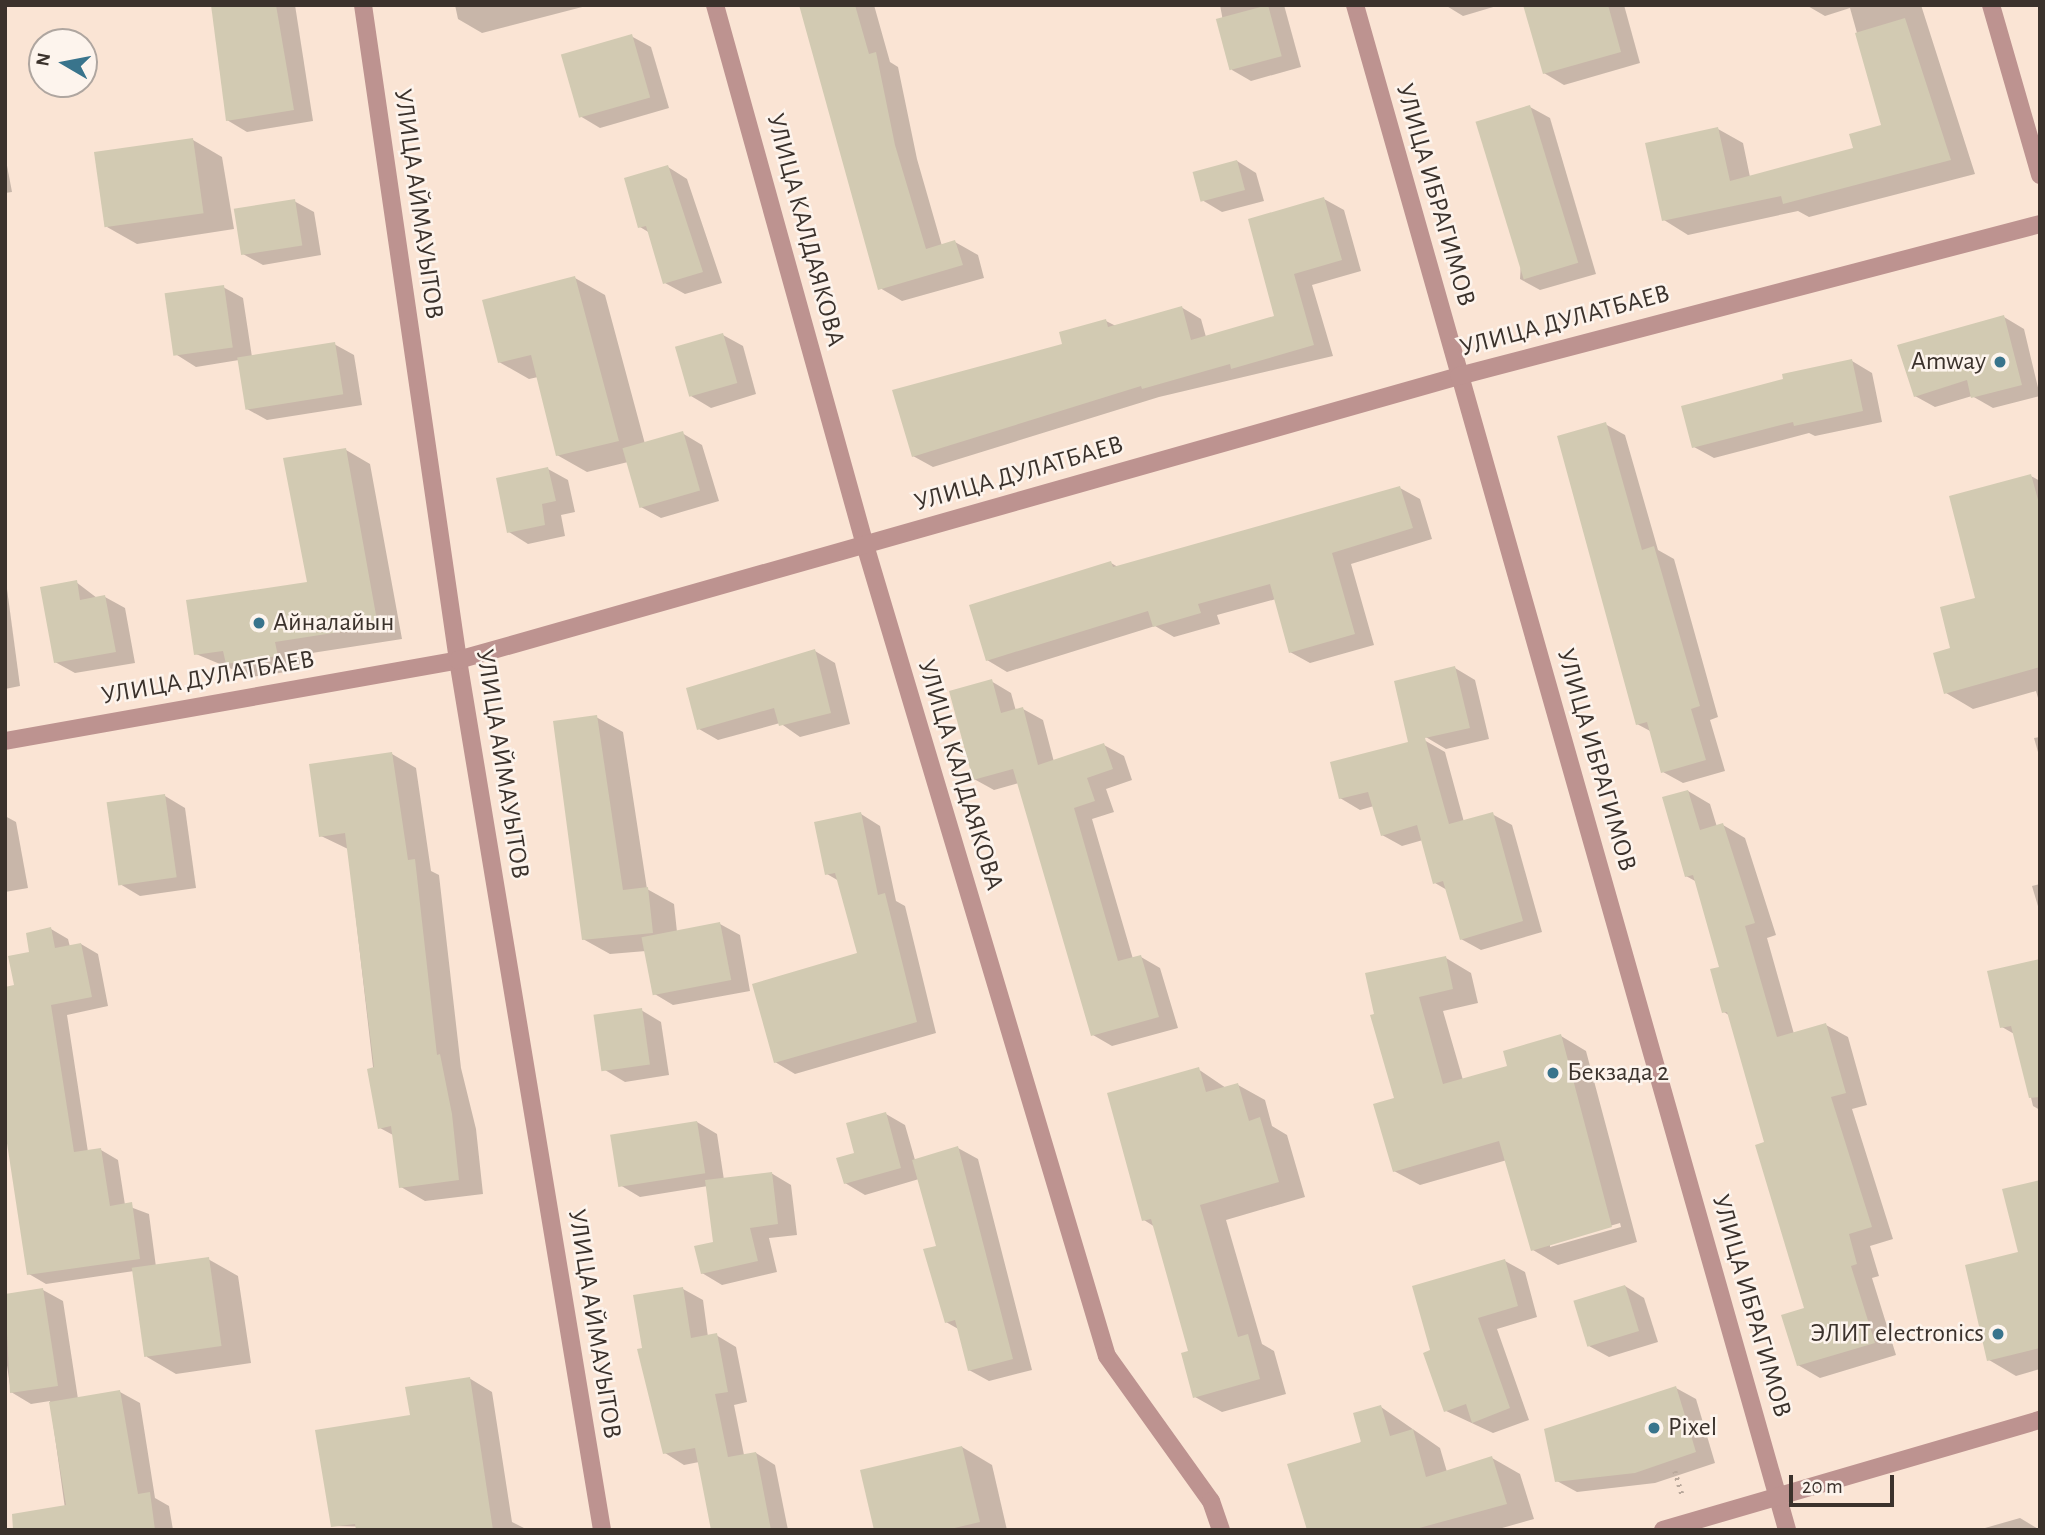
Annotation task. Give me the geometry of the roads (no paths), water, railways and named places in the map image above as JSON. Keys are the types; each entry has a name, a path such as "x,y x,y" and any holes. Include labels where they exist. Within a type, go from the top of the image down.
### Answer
{"street":[{"name":"УЛИЦА АЙМАУЫТОВ","path":"363,5 458,660 602,1530"},
{"name":"УЛИЦА КАЛДАЯКОВА","path":"715,5 864,545 1107,1356 1211,1501 1221,1530"},
{"name":"УЛИЦА ИБРАГИМОВ","path":"1355,5 1787,1530"},
{"path":"1991,5 2040,174"},
{"name":"УЛИЦА ДУЛАТБАЕВ","path":"5,741 458,660 1459,376 2040,224"},
{"path":"1663,1530 2040,1420"}],"place":[{"name":"Amway","path":"2000,362"},
{"name":"Айналайын","path":"259,623"},
{"name":"Бекзада 2","path":"1553,1073"},
{"name":"ЭЛИТ electronics","path":"1998,1334"},
{"name":"Pixel","path":"1654,1428"}]}
